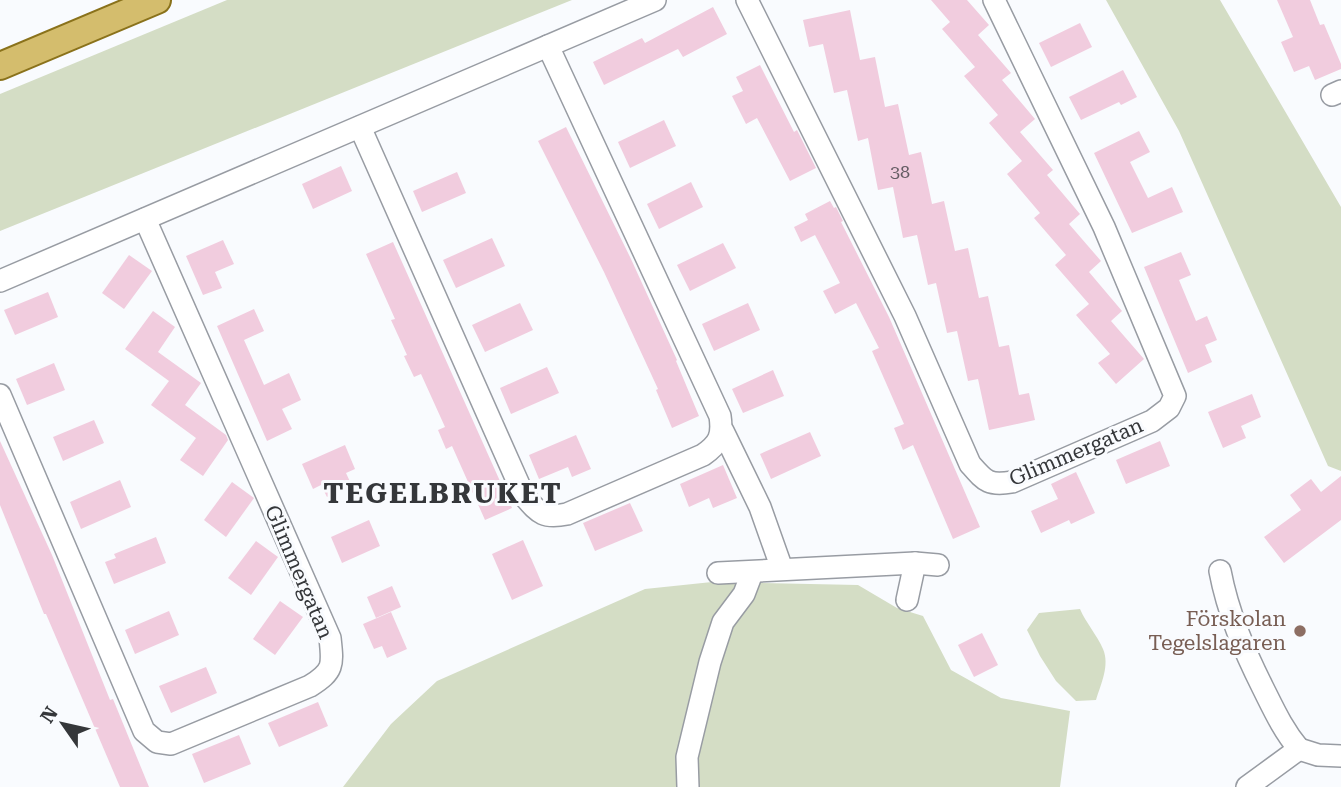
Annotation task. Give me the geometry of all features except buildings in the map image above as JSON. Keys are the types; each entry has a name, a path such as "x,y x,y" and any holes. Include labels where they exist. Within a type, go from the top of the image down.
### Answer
{"main road":[{"path":"0,66 157,0"}],"street":[{"path":"0,281 655,0"},
{"name":"Glimmergatan","path":"747,0 905,316 970,464 985,480 996,485 1012,482 1152,421 1169,408 1175,396 1104,227 994,0"},
{"path":"548,46 720,416 723,431 760,507 782,569"},
{"path":"360,127 524,496 540,514 553,517 568,514 703,455 716,446 723,431"},
{"name":"Glimmergatan","path":"0,395 144,731 157,742 171,744 310,686 326,676 333,664 330,638 145,219"},
{"path":"907,600 915,563"},
{"path":"718,573 915,563 938,565"},
{"path":"1220,571 1227,606 1246,654 1284,732 1299,749 1318,755 1341,756"},
{"path":"688,787 687,757 710,662 723,622 744,593 752,573"},
{"path":"1247,787 1299,749"}],"green space":[{"path":"227,0 572,0 0,231 0,94"},
{"path":"1106,0 1220,0 1341,207 1341,471 1328,466 1179,131"},
{"path":"712,582 858,585 897,608 923,616 951,670 1001,698 1070,711 1060,787 343,787 391,724 437,681 645,589"},
{"path":"1080,609 1105,655 1104,674 1096,700 1076,701 1056,681 1027,630 1039,613"}],"place":[{"name":"Förskolan Tegelslagaren","path":"1300,631"}],"district":[{"name":"TEGELBRUKET","path":"443,493"}]}
